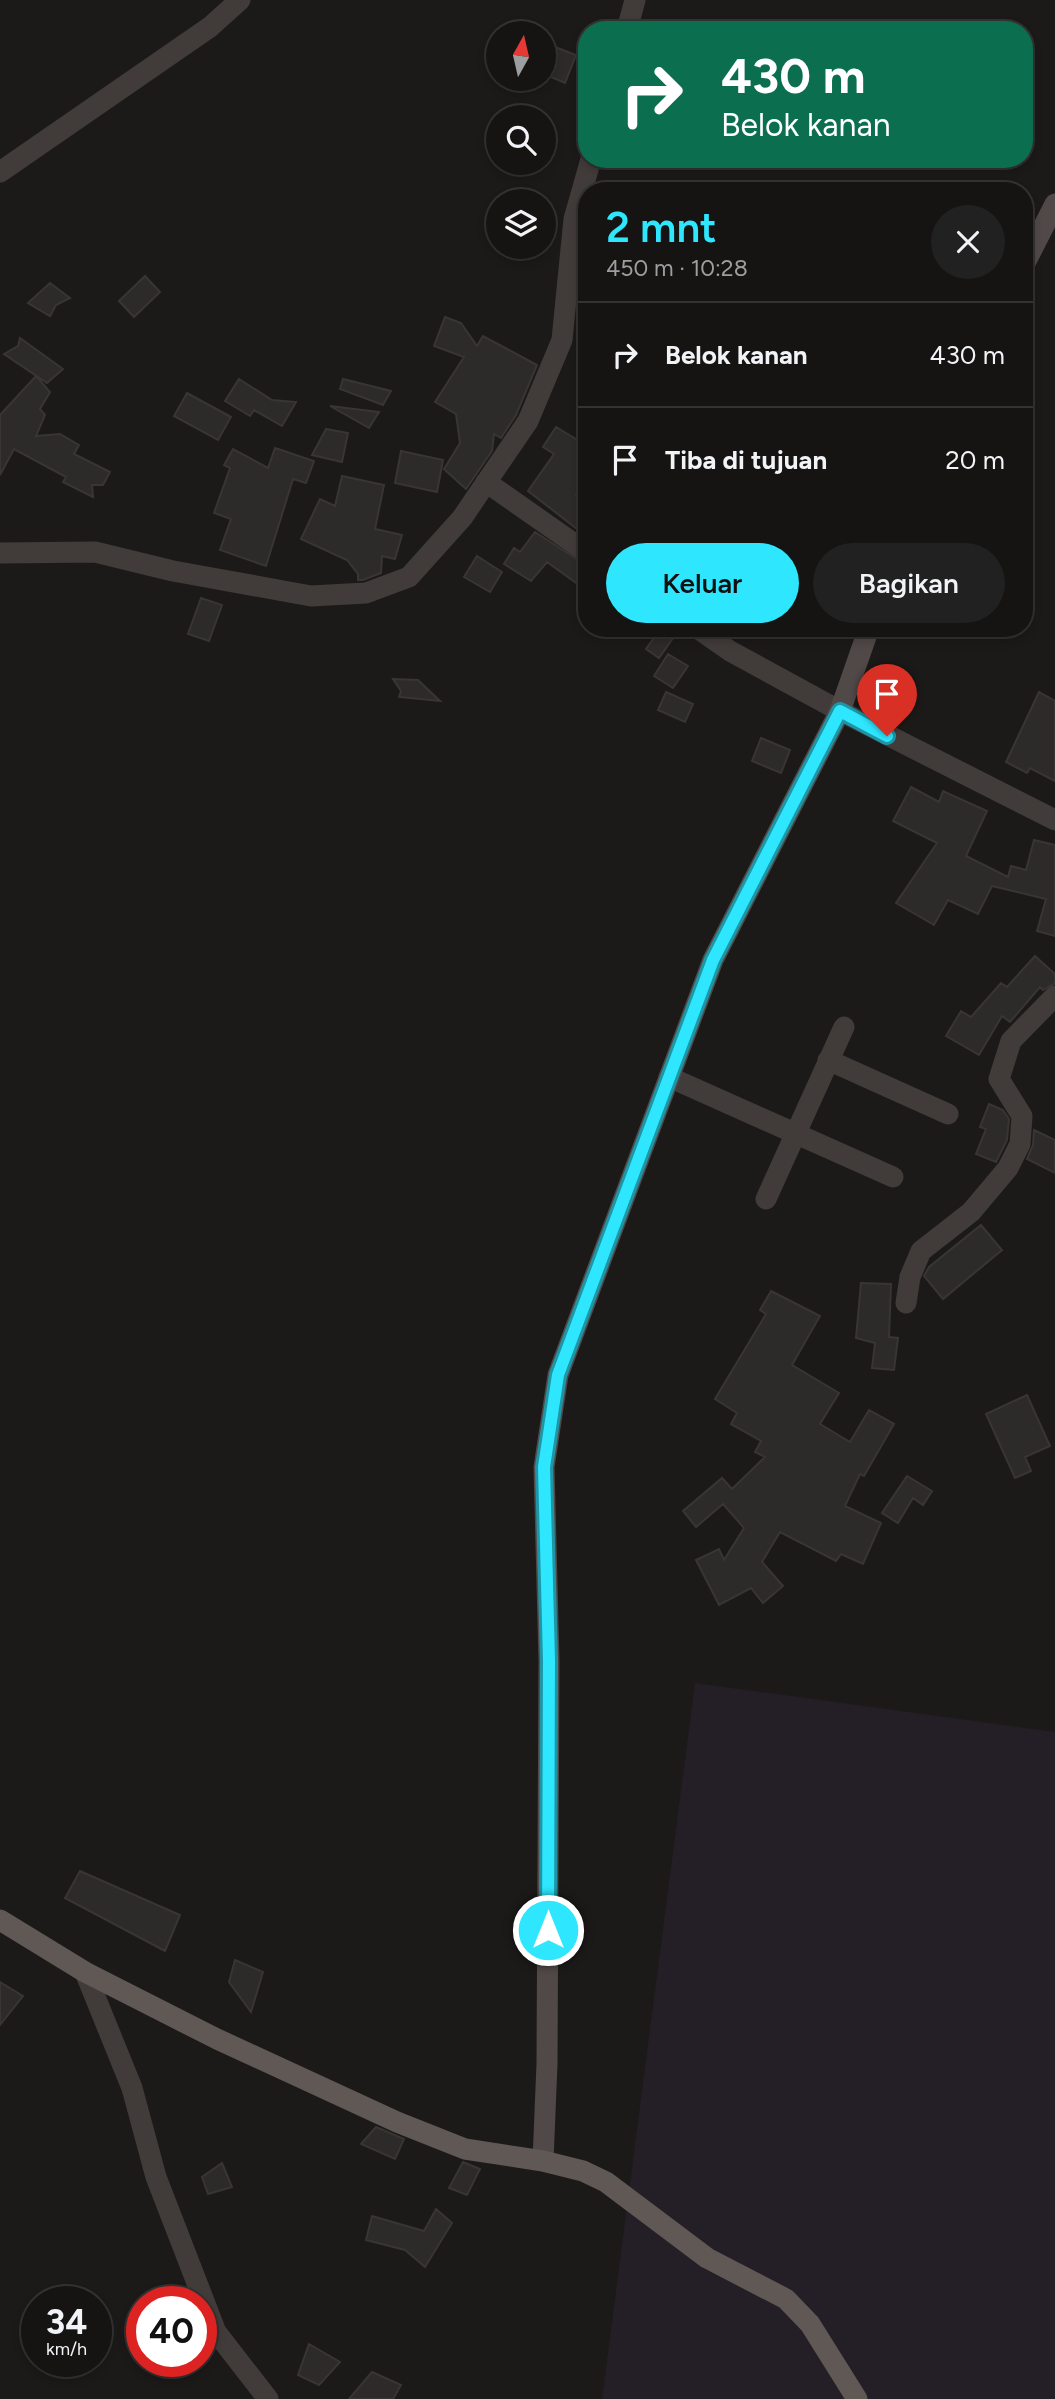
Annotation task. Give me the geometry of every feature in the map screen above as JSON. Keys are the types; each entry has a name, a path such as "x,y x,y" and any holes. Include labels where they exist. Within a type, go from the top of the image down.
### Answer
{"main road":[{"path":"0,1920 85,1972 217,2039 397,2122 465,2149 543,2161 583,2171 606,2182 707,2258 786,2299 810,2324 857,2399"}],"street":[{"path":"0,172 210,27 240,0"},
{"path":"629,21 635,0"},
{"path":"1033,247 1055,204"},
{"path":"0,553 95,552 173,571 312,596 366,593 408,577 462,518 528,421 562,340 574,219 578,205"},
{"path":"486,482 578,546"},
{"path":"710,637 730,651 840,711 1055,820"},
{"path":"543,2161 547,2064 549,1689 544,1467 558,1375 713,960 840,711 866,637"},
{"path":"906,1303 910,1277 921,1251 971,1212 1008,1168 1020,1144 1022,1116 999,1079 1011,1041 1035,1013 1055,996"},
{"path":"766,1199 844,1027"},
{"path":"828,1060 948,1114"},
{"path":"669,1077 893,1177"},
{"path":"85,1972 132,2088 156,2177 216,2332 268,2399"}],"shaded area":[{"path":"695,1683 1055,1732 1055,2399 602,2399"}],"building":[{"path":"556,47 576,55 565,83 556,79"},
{"path":"145,276 160,292 134,317 119,301"},
{"path":"50,283 70,298 56,305 50,316 28,303"},
{"path":"445,317 461,323 477,346 483,336 537,365 516,415 501,438 494,434 492,451 466,489 444,469 460,443 456,414 435,402 464,357 434,346"},
{"path":"20,338 63,369 47,383 4,354 18,346"},
{"path":"36,376 50,392 40,409 45,415 36,436 60,434 79,445 74,454 110,472 103,485 92,485 93,497 63,482 66,477 14,449 0,475 0,415"},
{"path":"239,379 272,400 296,402 282,426 254,410 250,416 225,401"},
{"path":"343,379 391,391 383,405 340,389"},
{"path":"187,393 231,417 218,440 174,416"},
{"path":"330,406 379,412 369,428"},
{"path":"556,427 578,440 578,530 528,491 554,454 543,447"},
{"path":"326,429 348,433 342,462 312,455"},
{"path":"275,448 314,461 306,483 293,479 266,566 220,550 231,519 214,513 230,468 224,465 233,449 268,468"},
{"path":"401,451 443,460 437,492 395,483"},
{"path":"342,476 384,485 375,529 402,535 395,559 382,556 381,573 363,580 358,580 358,574 347,560 301,539 320,499 335,506"},
{"path":"535,532 578,560 578,584 547,562 531,581 504,564 514,548 520,552"},
{"path":"477,556 502,572 490,592 464,577"},
{"path":"201,598 222,605 209,641 188,634"},
{"path":"655,637 674,637 659,658 646,649"},
{"path":"668,654 688,666 673,688 654,676"},
{"path":"393,679 418,680 440,701 399,697 401,691"},
{"path":"666,692 693,704 685,722 658,710"},
{"path":"1039,692 1055,701 1055,781 1030,768 1027,773 1006,762"},
{"path":"761,738 790,750 781,773 752,761"},
{"path":"911,787 939,802 943,791 987,811 966,856 1008,877 1011,866 1026,870 1034,840 1055,845 1055,936 1037,931 1046,899 992,886 978,914 948,900 934,925 896,903 937,843 893,821"},
{"path":"1035,956 1055,974 1055,983 1043,990 1040,987 1010,1022 1002,1016 979,1055 946,1036 961,1011 971,1017 1001,983 1007,987"},
{"path":"989,1104 1003,1110 1009,1119 1007,1140 996,1162 976,1154 986,1129 980,1127"},
{"path":"1034,1130 1055,1140 1055,1173 1027,1159 1033,1145"},
{"path":"981,1225 1002,1250 943,1299 924,1276 929,1267"},
{"path":"861,1283 891,1284 889,1337 898,1338 894,1370 872,1368 875,1343 856,1338"},
{"path":"771,1291 820,1316 792,1365 839,1393 820,1424 850,1442 869,1410 894,1424 864,1476 860,1474 845,1506 881,1523 863,1564 841,1554 836,1561 780,1532 762,1562 783,1586 763,1603 751,1588 719,1605 696,1560 719,1549 724,1560 744,1528 723,1504 696,1527 683,1511 722,1478 732,1489 765,1457 755,1452 761,1441 731,1424 737,1413 715,1399 766,1314 760,1310"},
{"path":"1027,1395 1050,1446 1025,1457 1031,1471 1015,1478 986,1414"},
{"path":"907,1476 932,1491 923,1505 913,1498 898,1523 882,1513"},
{"path":"80,1871 180,1915 165,1951 65,1898"},
{"path":"235,1960 263,1972 251,2012 229,1982"},
{"path":"0,1982 23,1996 0,2025"},
{"path":"376,2127 404,2139 395,2159 361,2144"},
{"path":"463,2162 480,2169 467,2195 449,2188"},
{"path":"222,2163 232,2187 208,2194 202,2177"},
{"path":"436,2209 452,2223 425,2267 405,2250 366,2240 372,2216 424,2231"},
{"path":"309,2344 340,2362 319,2385 298,2375"},
{"path":"372,2372 401,2385 393,2399 349,2399"}],"route":[{"path":"548,1930 549,1661 544,1467 558,1375 593,1275 713,960 783,821 840,711 887,736"}]}
